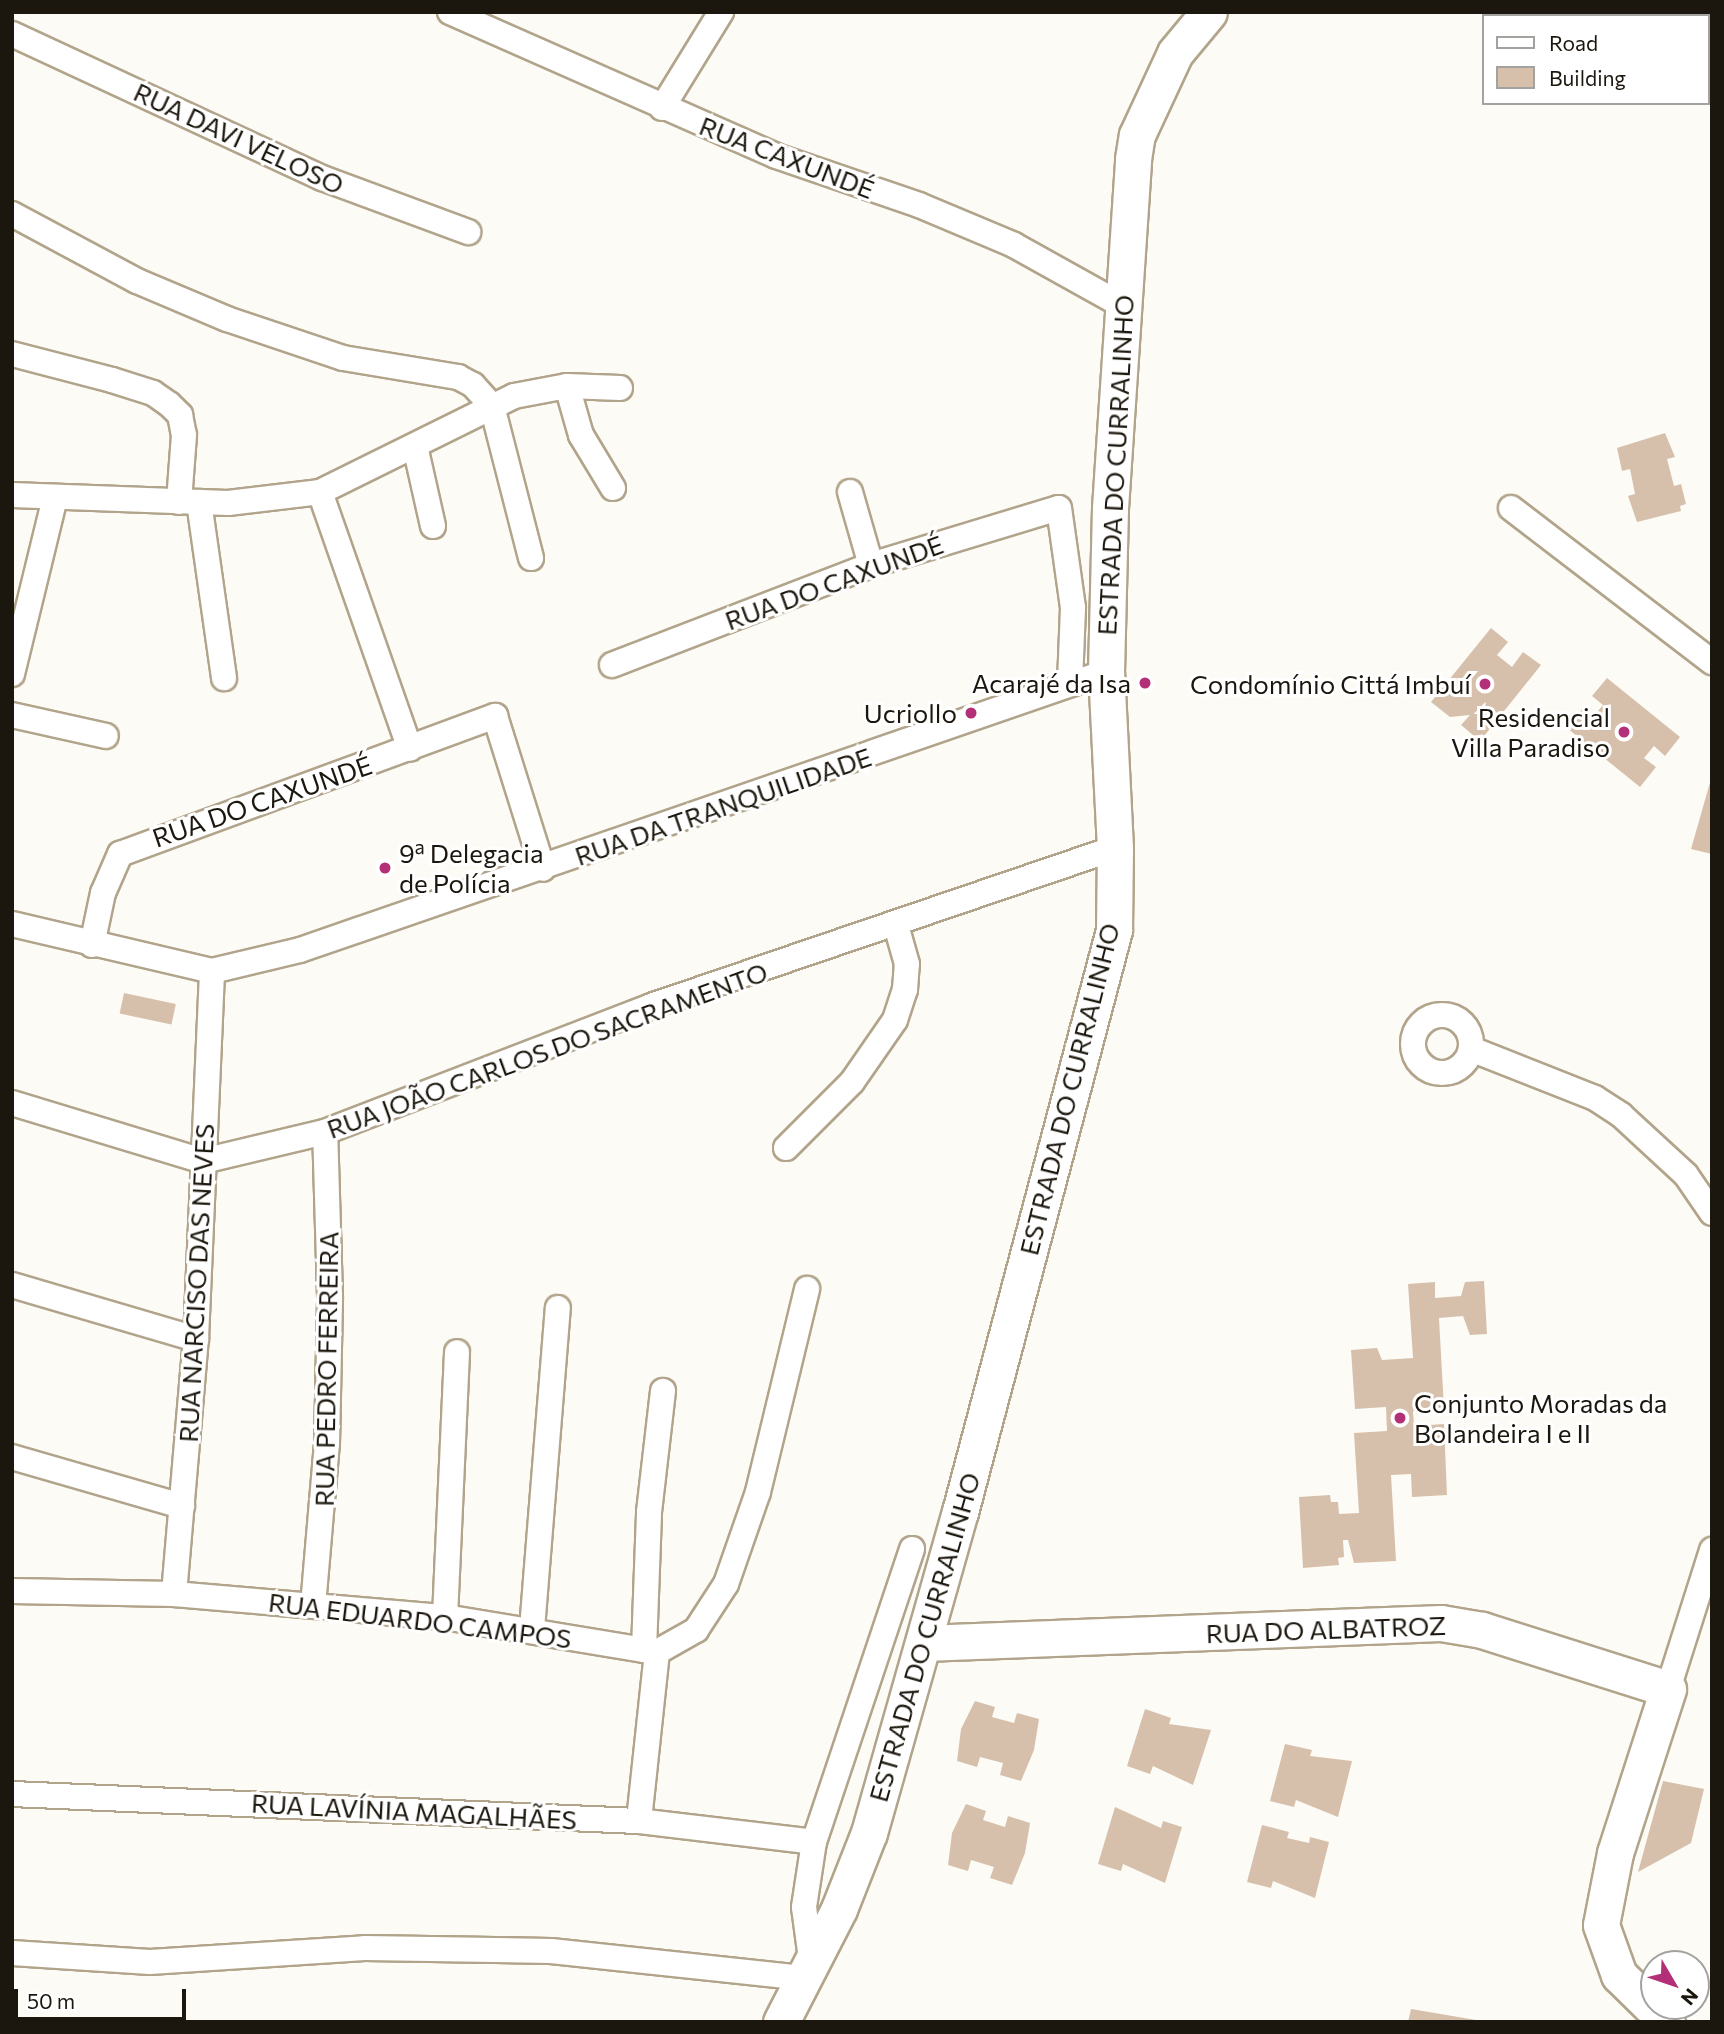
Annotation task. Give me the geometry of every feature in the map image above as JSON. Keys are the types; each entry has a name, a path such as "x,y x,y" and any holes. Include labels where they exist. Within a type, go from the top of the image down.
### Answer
{"street":[{"name":"RUA CAXUNDÉ","path":"450,12 776,156 919,205 1014,245 1122,305"},
{"path":"663,108 721,12"},
{"name":"ESTRADA DO CURRALINHO","path":"781,2022 855,1871 924,1643 1114,930 1115,848 1106,672 1122,305 1137,135 1175,53 1209,12"},
{"name":"RUA DAVI VELOSO","path":"12,34 322,178 468,232"},
{"path":"12,214 137,281 227,320 344,358 458,377 473,385 492,406 531,558"},
{"path":"12,354 153,393 180,415 189,502 224,678"},
{"path":"566,386 581,435 613,488"},
{"path":"12,495 189,502 320,492 514,396 566,386 620,388"},
{"path":"415,446 433,526"},
{"path":"320,492 410,749"},
{"path":"850,492 871,565"},
{"path":"12,674 55,497"},
{"name":"RUA DO CAXUNDÉ","path":"612,664 871,565 1059,508 1073,608 1070,684"},
{"path":"1511,508 1712,662"},
{"name":"RUA DA TRANQUILIDADE","path":"12,924 92,945 212,971 364,931 1106,672"},
{"path":"12,715 106,736"},
{"name":"RUA DO CAXUNDÉ","path":"92,945 103,893 121,854 495,716 543,869"},
{"name":"RUA JOÃO CARLOS DO SACRAMENTO","path":"203,1161 325,1132 638,1011 1115,848"},
{"path":"786,1148 852,1082 895,1020 905,990 907,964 896,925"},
{"name":"RUA NARCISO DAS NEVES","path":"174,1594 196,1339 212,971"},
{"path":"1471,1049 1595,1098 1621,1115 1686,1175 1712,1213"},
{"path":"12,1103 203,1161"},
{"name":"RUA PEDRO FERREIRA","path":"313,1606 326,1493 328,1417 329,1188 325,1132"},
{"path":"12,1284 196,1339"},
{"path":"651,1651 695,1630 726,1584 758,1492 807,1289"},
{"path":"532,1629 558,1308"},
{"path":"445,1617 457,1352"},
{"path":"639,1821 651,1651 649,1512 663,1391"},
{"path":"12,1457 182,1506"},
{"path":"12,1954 150,1962 365,1948 551,1951 807,1968 804,1907 814,1843 912,1549"},
{"path":"1667,2022 1635,1995 1608,1956 1601,1925 1603,1898 1712,1550"},
{"name":"RUA EDUARDO CAMPOS","path":"12,1591 174,1594 445,1617 532,1629 651,1651"},
{"name":"RUA DO ALBATROZ","path":"924,1643 1441,1623 1482,1630 1668,1689"},
{"name":"RUA LAVÍNIA MAGALHÃES","path":"12,1794 639,1821 814,1843"}],"building":[{"path":"1665,433 1675,457 1667,459 1674,486 1681,484 1686,504 1680,506 1681,511 1637,522 1628,496 1635,494 1630,469 1622,471 1617,448"},
{"name":"Condomínio Cittá Imbuí","path":"1491,628 1508,642 1497,655 1512,667 1523,652 1541,665 1480,741 1461,725 1470,715 1450,717 1431,702"},
{"name":"Residencial Villa Paradiso","path":"1607,678 1680,737 1665,756 1654,746 1644,758 1656,767 1640,787 1567,728 1583,708 1593,717 1603,705 1592,696"},
{"path":"1712,779 1712,854 1691,849"},
{"path":"124,993 176,1004 171,1025 120,1014"},
{"name":"Conjunto Moradas da Bolandeira I e II","path":"1484,1281 1487,1334 1470,1335 1463,1316 1439,1318 1444,1409 1413,1411 1414,1426 1444,1424 1447,1495 1412,1497 1411,1474 1391,1475 1396,1561 1354,1563 1348,1540 1343,1540 1344,1557 1338,1558 1339,1565 1303,1568 1299,1497 1330,1495 1331,1502 1338,1502 1339,1514 1359,1513 1354,1433 1387,1431 1386,1407 1355,1409 1351,1350 1377,1348 1382,1360 1413,1358 1408,1284 1435,1282 1435,1298 1461,1296 1465,1282"},
{"path":"975,1701 995,1707 992,1717 1014,1723 1017,1713 1039,1719 1034,1750 1021,1781 1000,1775 1003,1763 980,1757 977,1767 957,1761 961,1729"},
{"path":"1145,1709 1171,1718 1169,1724 1211,1730 1193,1785 1153,1766 1150,1774 1127,1766"},
{"path":"1285,1744 1312,1750 1310,1756 1352,1761 1338,1817 1296,1800 1294,1807 1270,1801"},
{"path":"1663,1781 1704,1789 1691,1843 1638,1872"},
{"path":"966,1804 986,1811 983,1820 1005,1827 1008,1816 1030,1823 1025,1853 1012,1885 990,1878 994,1867 971,1860 968,1871 948,1865 952,1833"},
{"path":"1115,1807 1161,1828 1163,1821 1182,1827 1165,1883 1123,1864 1121,1871 1098,1864"},
{"path":"1262,1825 1289,1832 1287,1838 1309,1843 1310,1837 1329,1842 1315,1898 1273,1881 1271,1888 1247,1882"},
{"path":"1411,2009 1476,2020 1476,2022 1408,2022"}],"place":[{"name":"Acarajé da Isa","path":"1145,683"},
{"name":"Condomínio Cittá Imbuí","path":"1485,684"},
{"name":"Ucriollo","path":"971,713"},
{"name":"Residencial Villa Paradiso","path":"1624,732"},
{"name":"9ª Delegacia de Polícia","path":"385,868"},
{"name":"Conjunto Moradas da Bolandeira I e II","path":"1400,1418"}]}
